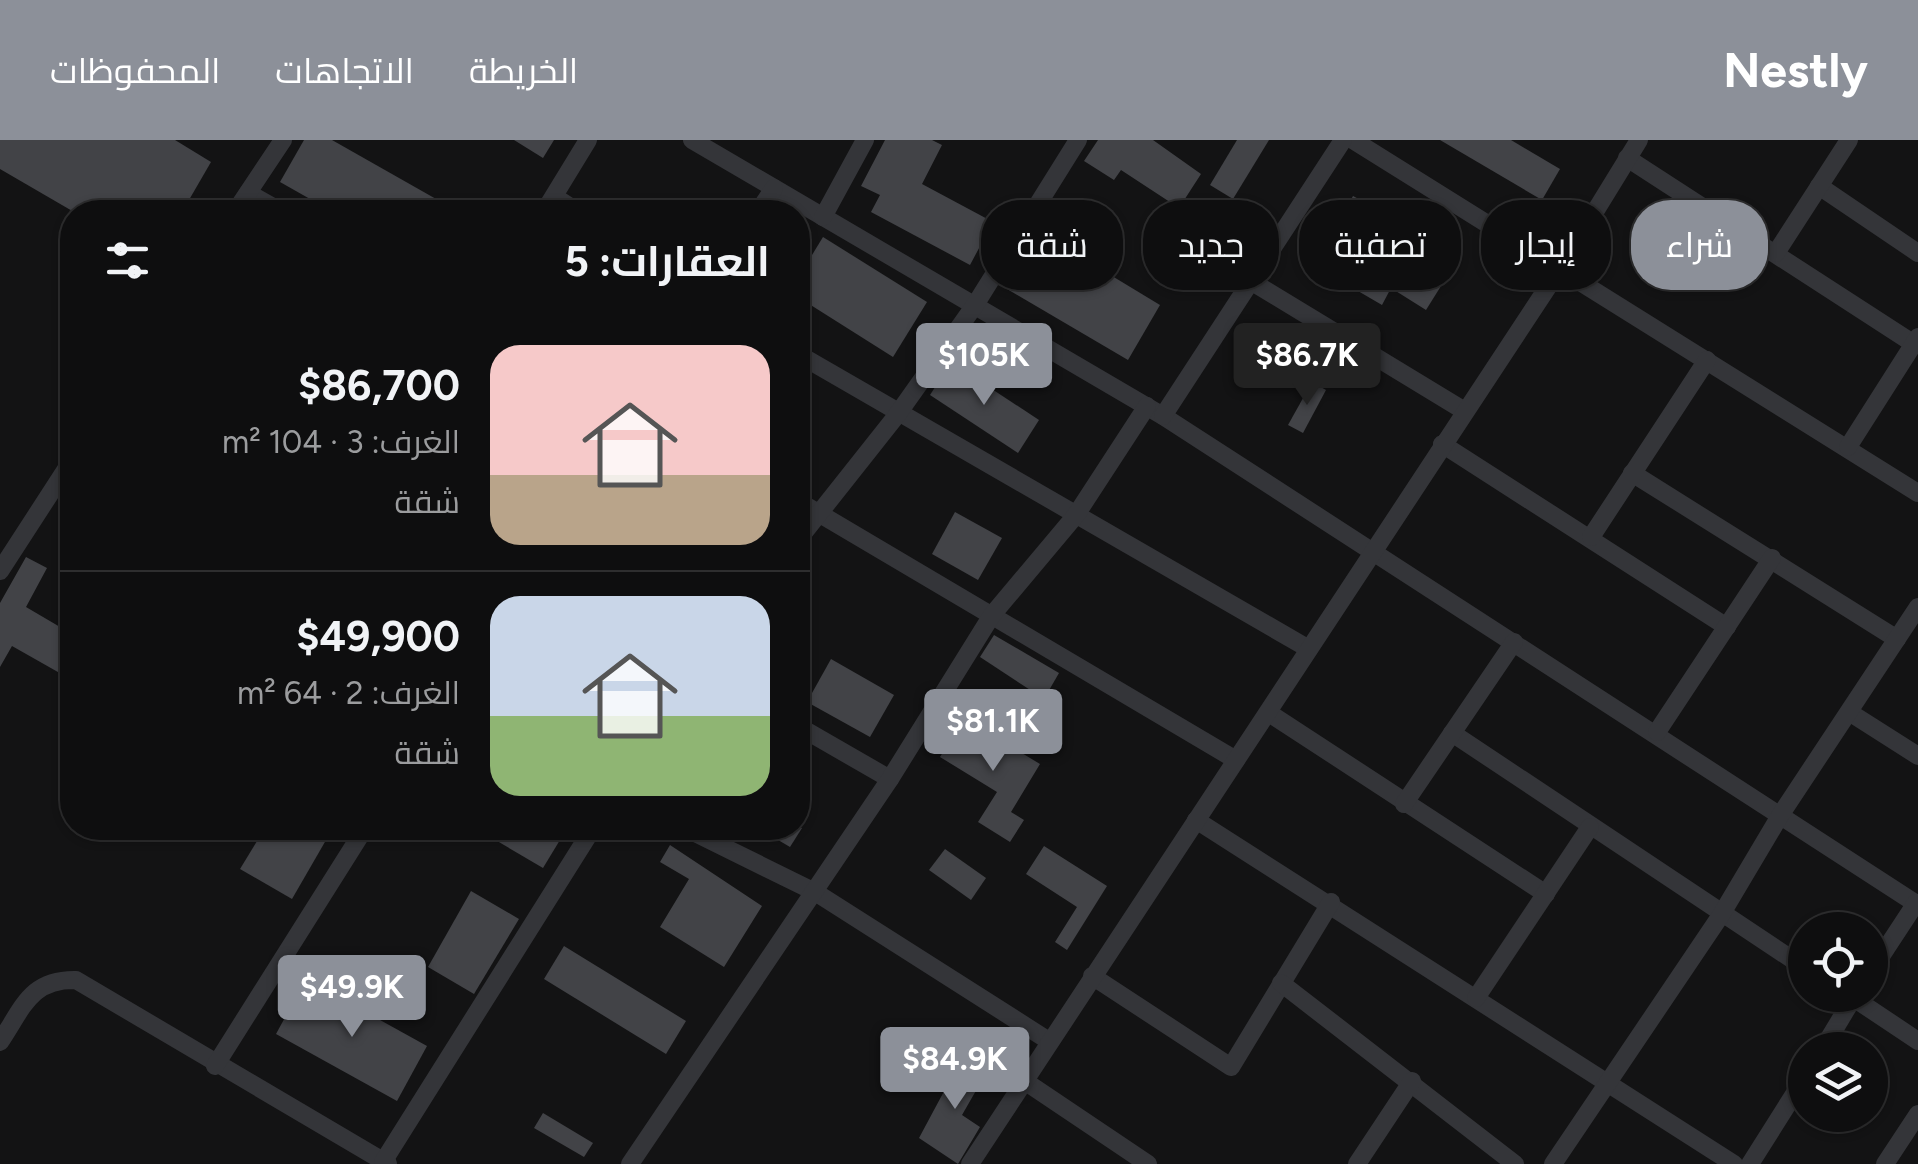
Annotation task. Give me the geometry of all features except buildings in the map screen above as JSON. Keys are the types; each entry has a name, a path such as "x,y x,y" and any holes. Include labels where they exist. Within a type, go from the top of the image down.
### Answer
{"street":[{"path":"243,200 282,140"},
{"path":"553,200 588,140"},
{"path":"692,140 795,200"},
{"path":"823,216 865,140"},
{"path":"810,522 897,415 975,306 1078,140"},
{"path":"1279,235 1343,140"},
{"path":"1353,140 1481,218"},
{"path":"1601,200 1639,140"},
{"path":"1776,253 1848,140"},
{"path":"1627,158 1916,340 1848,447"},
{"path":"1819,186 1918,253"},
{"path":"766,200 774,188"},
{"path":"248,193 261,200"},
{"path":"810,209 1164,416 1917,904 1888,947"},
{"path":"1164,416 1243,290"},
{"path":"1265,290 1462,410"},
{"path":"970,1164 1375,551 1462,410 1544,290"},
{"path":"1598,290 1918,493"},
{"path":"1590,537 1707,360"},
{"path":"810,361 1309,649"},
{"path":"630,1164 890,780 992,614 1076,515 1146,406"},
{"path":"1442,444 1728,626"},
{"path":"1632,473 1897,639"},
{"path":"0,571 60,478"},
{"path":"810,508 1236,760"},
{"path":"1657,732 1772,558"},
{"path":"1553,1164 1720,915 1781,814 1918,607"},
{"path":"1404,804 1514,642"},
{"path":"1269,712 1546,894"},
{"path":"1848,712 1918,756"},
{"path":"810,733 890,780"},
{"path":"1452,733 1788,957"},
{"path":"1196,820 1331,902 1734,1164"},
{"path":"1476,998 1590,828"},
{"path":"215,1066 357,840"},
{"path":"0,1042 31,995 52,980 76,980 215,1066 385,1163 586,840"},
{"path":"709,840 814,892 1049,1041"},
{"path":"1092,976 1232,1067 1331,902"},
{"path":"1281,984 1516,1164"},
{"path":"1876,1012 1918,1041"},
{"path":"1022,1080 1148,1164"},
{"path":"1357,1164 1412,1082"},
{"path":"1750,1164 1788,1104"},
{"path":"1885,1164 1918,1114"}]}
